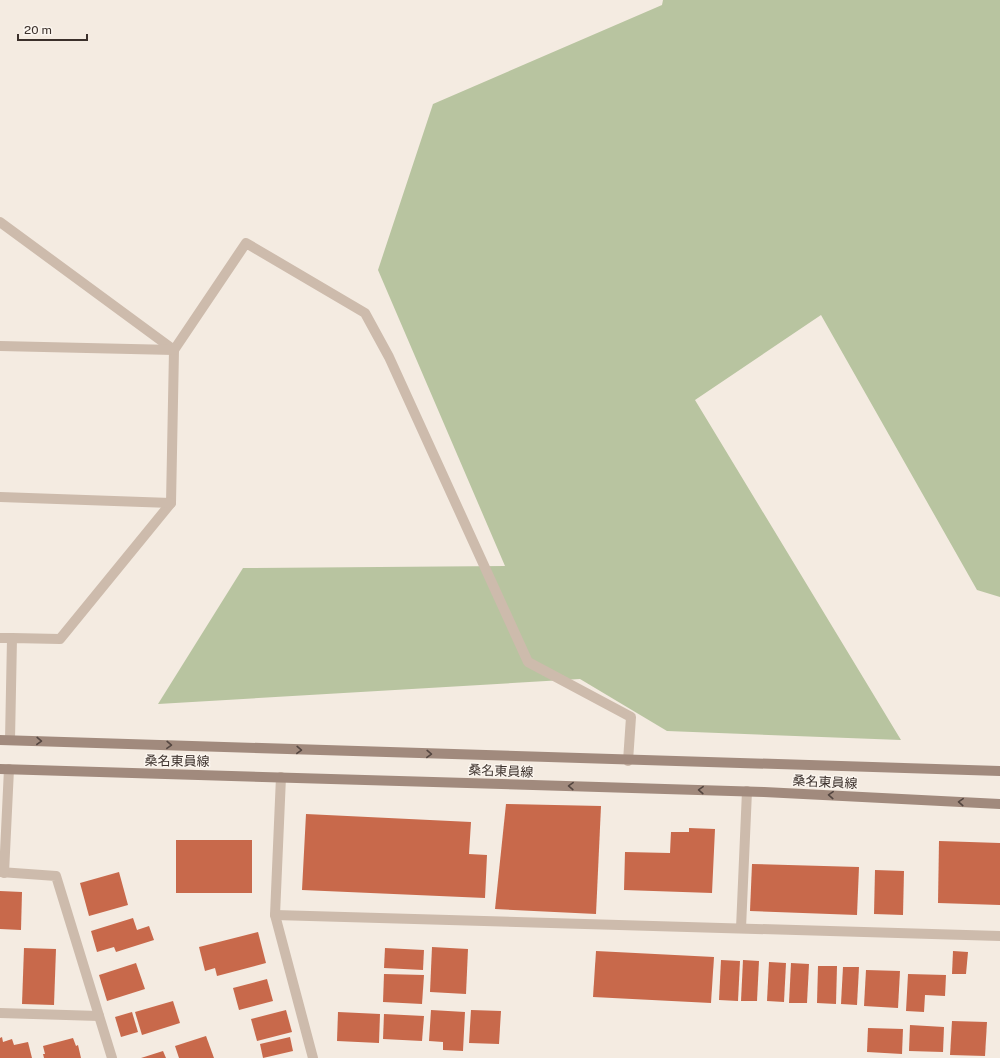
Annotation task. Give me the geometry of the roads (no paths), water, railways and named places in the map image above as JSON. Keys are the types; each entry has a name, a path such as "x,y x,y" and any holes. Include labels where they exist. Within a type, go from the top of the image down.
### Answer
{"main road":[{"name":"桑名東員線","path":"5,740 628,761 1000,771"},
{"name":"桑名東員線","path":"3,769 747,791 1000,804"},
{"path":"984,770 1000,777"}],"street":[{"path":"0,222 174,350"},
{"path":"0,638 60,639 171,503 174,350 246,243 365,313 389,357 528,662 631,717 628,761"},
{"path":"0,346 174,350"},
{"path":"0,497 171,503"},
{"path":"5,740 12,638"},
{"path":"3,769 2,872 56,876 112,1058"},
{"path":"281,777 275,915 313,1058"},
{"path":"741,928 747,791"},
{"path":"275,915 1000,936"},
{"path":"0,1013 99,1016"}]}
